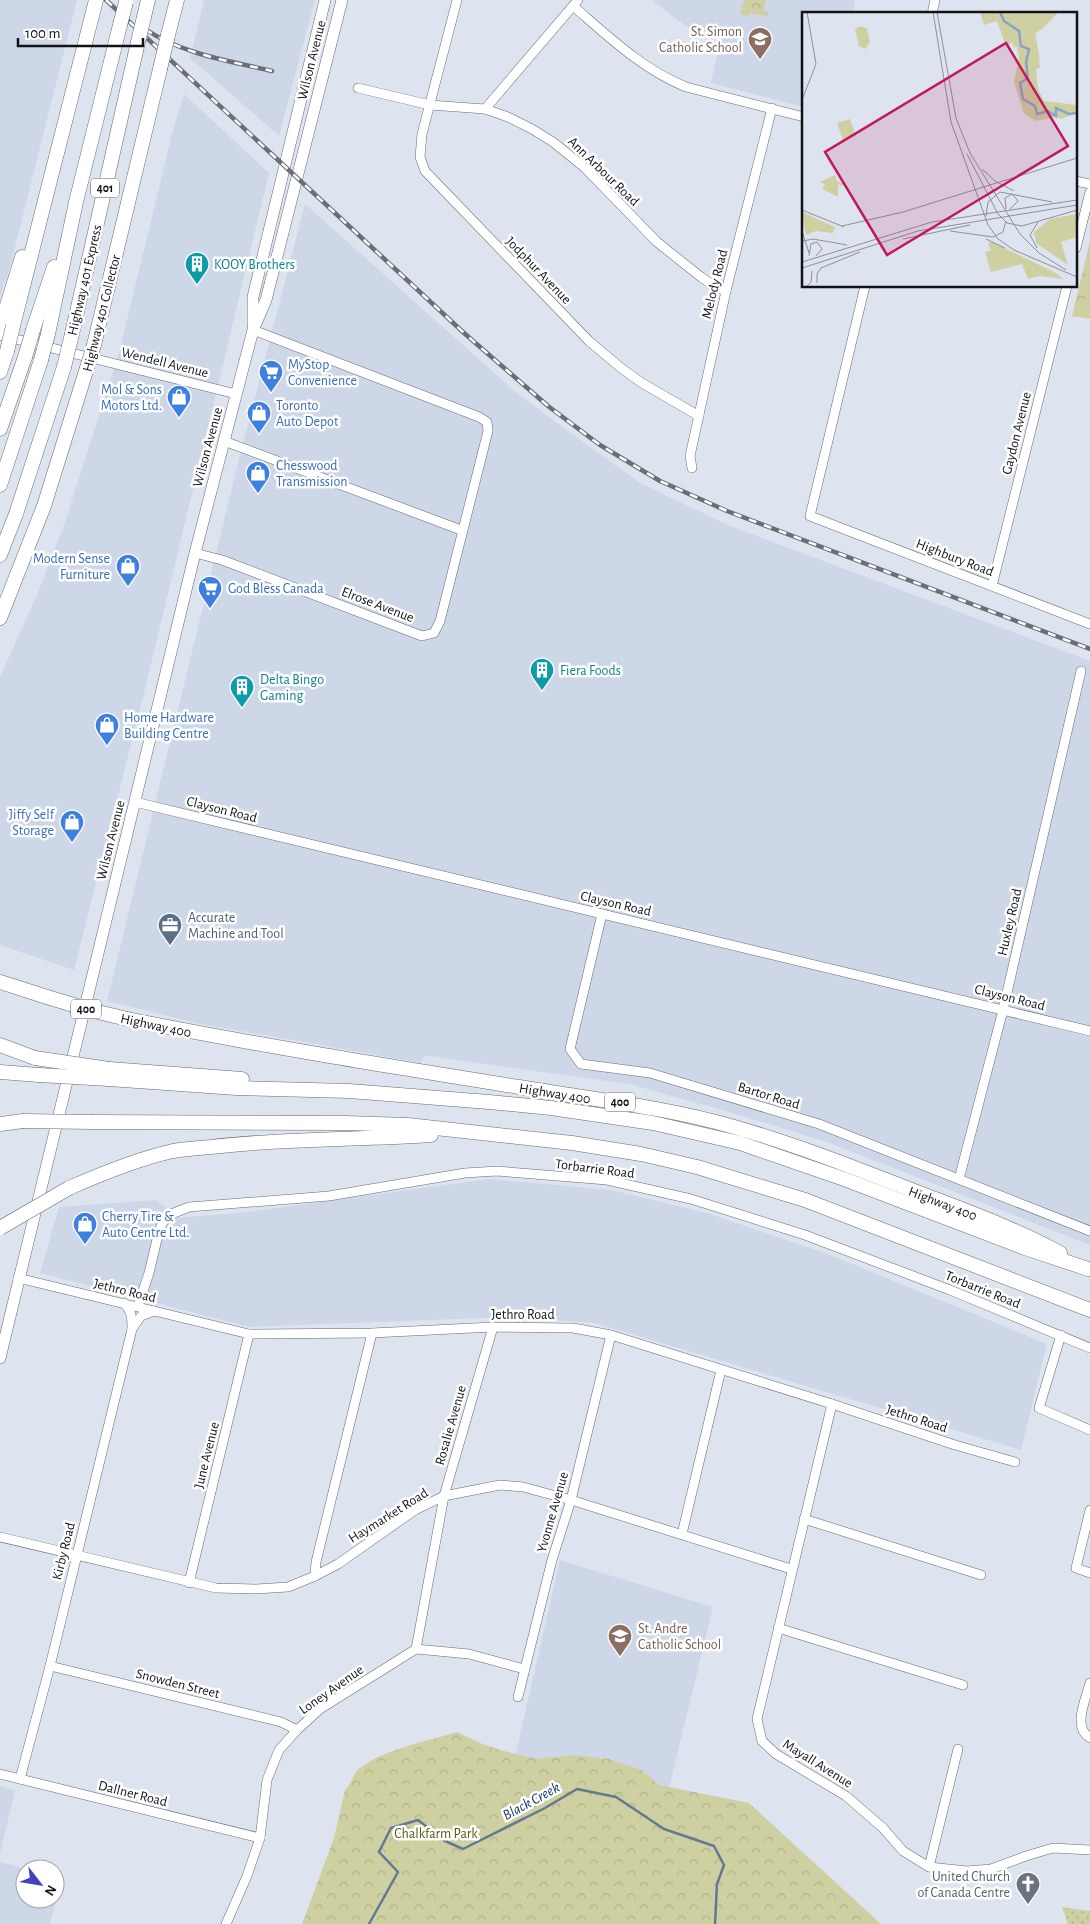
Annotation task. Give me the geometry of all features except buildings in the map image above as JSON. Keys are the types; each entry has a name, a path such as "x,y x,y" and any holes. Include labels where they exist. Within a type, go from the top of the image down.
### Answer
{"highway":[{"name":"Highway 401 Express","path":"0,555 16,514 64,367 148,0"},
{"name":"Highway 401 Collector","path":"0,618 44,506 94,345 177,0"},
{"name":"Highway 401 Express","path":"0,485 48,334 76,202 126,1"},
{"path":"0,372 7,351 4,328 60,140 95,2"},
{"path":"0,429 76,202"},
{"name":"Highway 400","path":"0,982 90,1010 127,1019 290,1049 636,1105 734,1127 816,1154 1029,1236 1089,1270"},
{"path":"0,1044 35,1058 109,1074"},
{"path":"0,1072 40,1075 109,1074 238,1078 307,1089 551,1108 654,1123 740,1143 844,1179 1025,1248 1089,1270"},
{"path":"0,1119 92,1122 345,1123 408,1126 572,1143 641,1154 697,1166 805,1200 1090,1310"},
{"path":"0,1124 23,1121"},
{"path":"0,1228 69,1188 115,1168 173,1151 242,1143 380,1138 467,1132"}],"main road":[{"name":"Wilson Avenue","path":"253,330 253,297 325,0"},
{"name":"Wilson Avenue","path":"0,1358 195,553 253,330 266,300 342,0"}],"street":[{"name":"Jodphur Avenue","path":"457,0 420,150 421,164 424,171 589,341 620,368 699,416"},
{"path":"486,108 576,3 614,43 661,75 686,87 802,116"},
{"name":"Ann Arbour Road","path":"358,88 430,105 486,108 532,129 565,151 600,183 657,242 701,277 714,286 726,291"},
{"name":"Melody Road","path":"692,468 690,456 726,291 772,108"},
{"path":"1078,240 1090,192"},
{"name":"Highbury Road","path":"866,288 810,516 1090,624"},
{"name":"Gaydon Avenue","path":"992,586 1066,288"},
{"name":"Wendell Avenue","path":"4,328 236,394"},
{"path":"224,442 461,530 488,430 487,422 253,330"},
{"name":"Elrose Avenue","path":"195,553 222,560 422,636 429,636 437,628 461,530"},
{"name":"Huxley Road","path":"959,1179 1003,1010 1081,671"},
{"name":"Clayson Road","path":"135,802 1090,1031"},
{"name":"Bartor Road","path":"602,914 570,1049 581,1064 642,1071 819,1124 1090,1231"},
{"name":"Torbarrie Road","path":"138,1306 159,1231 169,1215 188,1206 329,1196 465,1173 497,1171 607,1180 691,1199 805,1235 1090,1348"},
{"name":"Jethro Road","path":"18,1278 249,1334 372,1333 493,1327 573,1328 611,1335 832,1404 955,1445 1015,1462"},
{"name":"Kirby Road","path":"20,1779 50,1666 132,1330 130,1310 124,1303"},
{"path":"132,1330 141,1316 154,1311"},
{"name":"Rosalie Avenue","path":"416,1649 444,1496 493,1327"},
{"path":"315,1576 316,1562 372,1333"},
{"name":"June Avenue","path":"189,1582 249,1334"},
{"name":"Yvonne Avenue","path":"518,1697 552,1560 571,1500 611,1335"},
{"path":"1061,1335 1039,1408 1090,1430"},
{"path":"682,1534 721,1370"},
{"name":"Mayall Avenue","path":"832,1404 791,1569 757,1719 762,1741 776,1754 846,1796 883,1828 903,1851 929,1867 967,1871 991,1869 1053,1848 1090,1850"},
{"name":"Haymarket Road","path":"0,1537 216,1588 256,1589 288,1587 338,1564 415,1510 444,1496 500,1485 523,1487 571,1500 791,1569"},
{"path":"1090,1510 1076,1568 1090,1573"},
{"path":"804,1519 981,1575"},
{"path":"778,1628 963,1685"},
{"path":"416,1649 468,1654 524,1669"},
{"name":"Loney Avenue","path":"226,1924 247,1876 260,1838 267,1780 279,1750 297,1730 320,1710 416,1649"},
{"name":"Snowden Street","path":"50,1666 282,1722 297,1730"},
{"path":"1090,1683 1081,1717 1081,1728 1085,1735 1090,1738"},
{"path":"929,1867 958,1749"},
{"name":"Dallner Road","path":"0,1774 260,1838"}],"shaded area":[{"path":"0,0 77,0 10,267 0,296"},
{"path":"204,0 315,0 279,136 190,58"},
{"name":"St. Simon Catholic School","path":"855,0 852,12 802,12 802,106 711,83 721,37 686,26 652,1"},
{"path":"184,94 269,173 146,685 74,970 0,945 0,677 37,595 64,525 119,353 173,130"},
{"path":"305,204 520,396 640,483 730,526 1090,661 1090,1245 827,1142 629,1084 428,1056 424,1057 421,1063 196,1023 107,1001 239,459"},
{"path":"489,1179 611,1190 707,1213 828,1254 1047,1344 1021,1450 594,1323 512,1317 249,1327 40,1273 59,1207 156,1200 177,1218 246,1212"},
{"name":"St. Andre Catholic School","path":"560,1560 713,1607 669,1788 591,1763 513,1766"},
{"path":"0,1786 15,1790 0,1854"},
{"path":"0,1862 15,1866 15,1909 54,1909 50,1924 0,1924"}],"green space":[{"path":"744,0 766,0 763,10 768,12 767,16 750,13 749,16 740,14"},
{"path":"1090,241 1090,319 1072,316"},
{"name":"Chalkfarm Park","path":"457,1732 500,1750 537,1759 574,1755 609,1759 642,1770 659,1785 749,1803 881,1924 302,1924 334,1838 345,1790 358,1770 371,1761 394,1750"},
{"path":"1062,1907 1090,1911 1090,1924 1068,1924"}],"waterway":[{"name":"Black Creek","path":"369,1924 398,1872 379,1852 391,1828 418,1820 445,1841 463,1849 545,1808 577,1789 616,1797 664,1829 714,1846 724,1865 717,1884 715,1924"}],"railway":[{"path":"106,0 464,333 548,406 600,445 660,481 727,511 1090,649"},
{"path":"145,29 159,38 190,51 272,71"}],"place":[{"name":"St. Simon Catholic School","path":"760,60"},
{"name":"KOOY Brothers","path":"197,285"},
{"name":"MyStop Convenience","path":"271,393"},
{"name":"Mol & Sons Motors Ltd.","path":"179,418"},
{"name":"Toronto Auto Depot","path":"259,434"},
{"name":"Chesswood Transmission","path":"258,494"},
{"name":"Modern Sense Furniture","path":"128,587"},
{"name":"God Bless Canada","path":"210,609"},
{"name":"Fiera Foods","path":"542,691"},
{"name":"Delta Bingo Gaming","path":"242,708"},
{"name":"Home Hardware Building Centre","path":"107,746"},
{"name":"Jiffy Self Storage","path":"72,843"},
{"name":"Accurate Machine and Tool","path":"170,946"},
{"name":"Cherry Tire & Auto Centre Ltd.","path":"85,1245"},
{"name":"St. Andre Catholic School","path":"620,1657"},
{"name":"United Church of Canada Centre","path":"1028,1905"}]}
